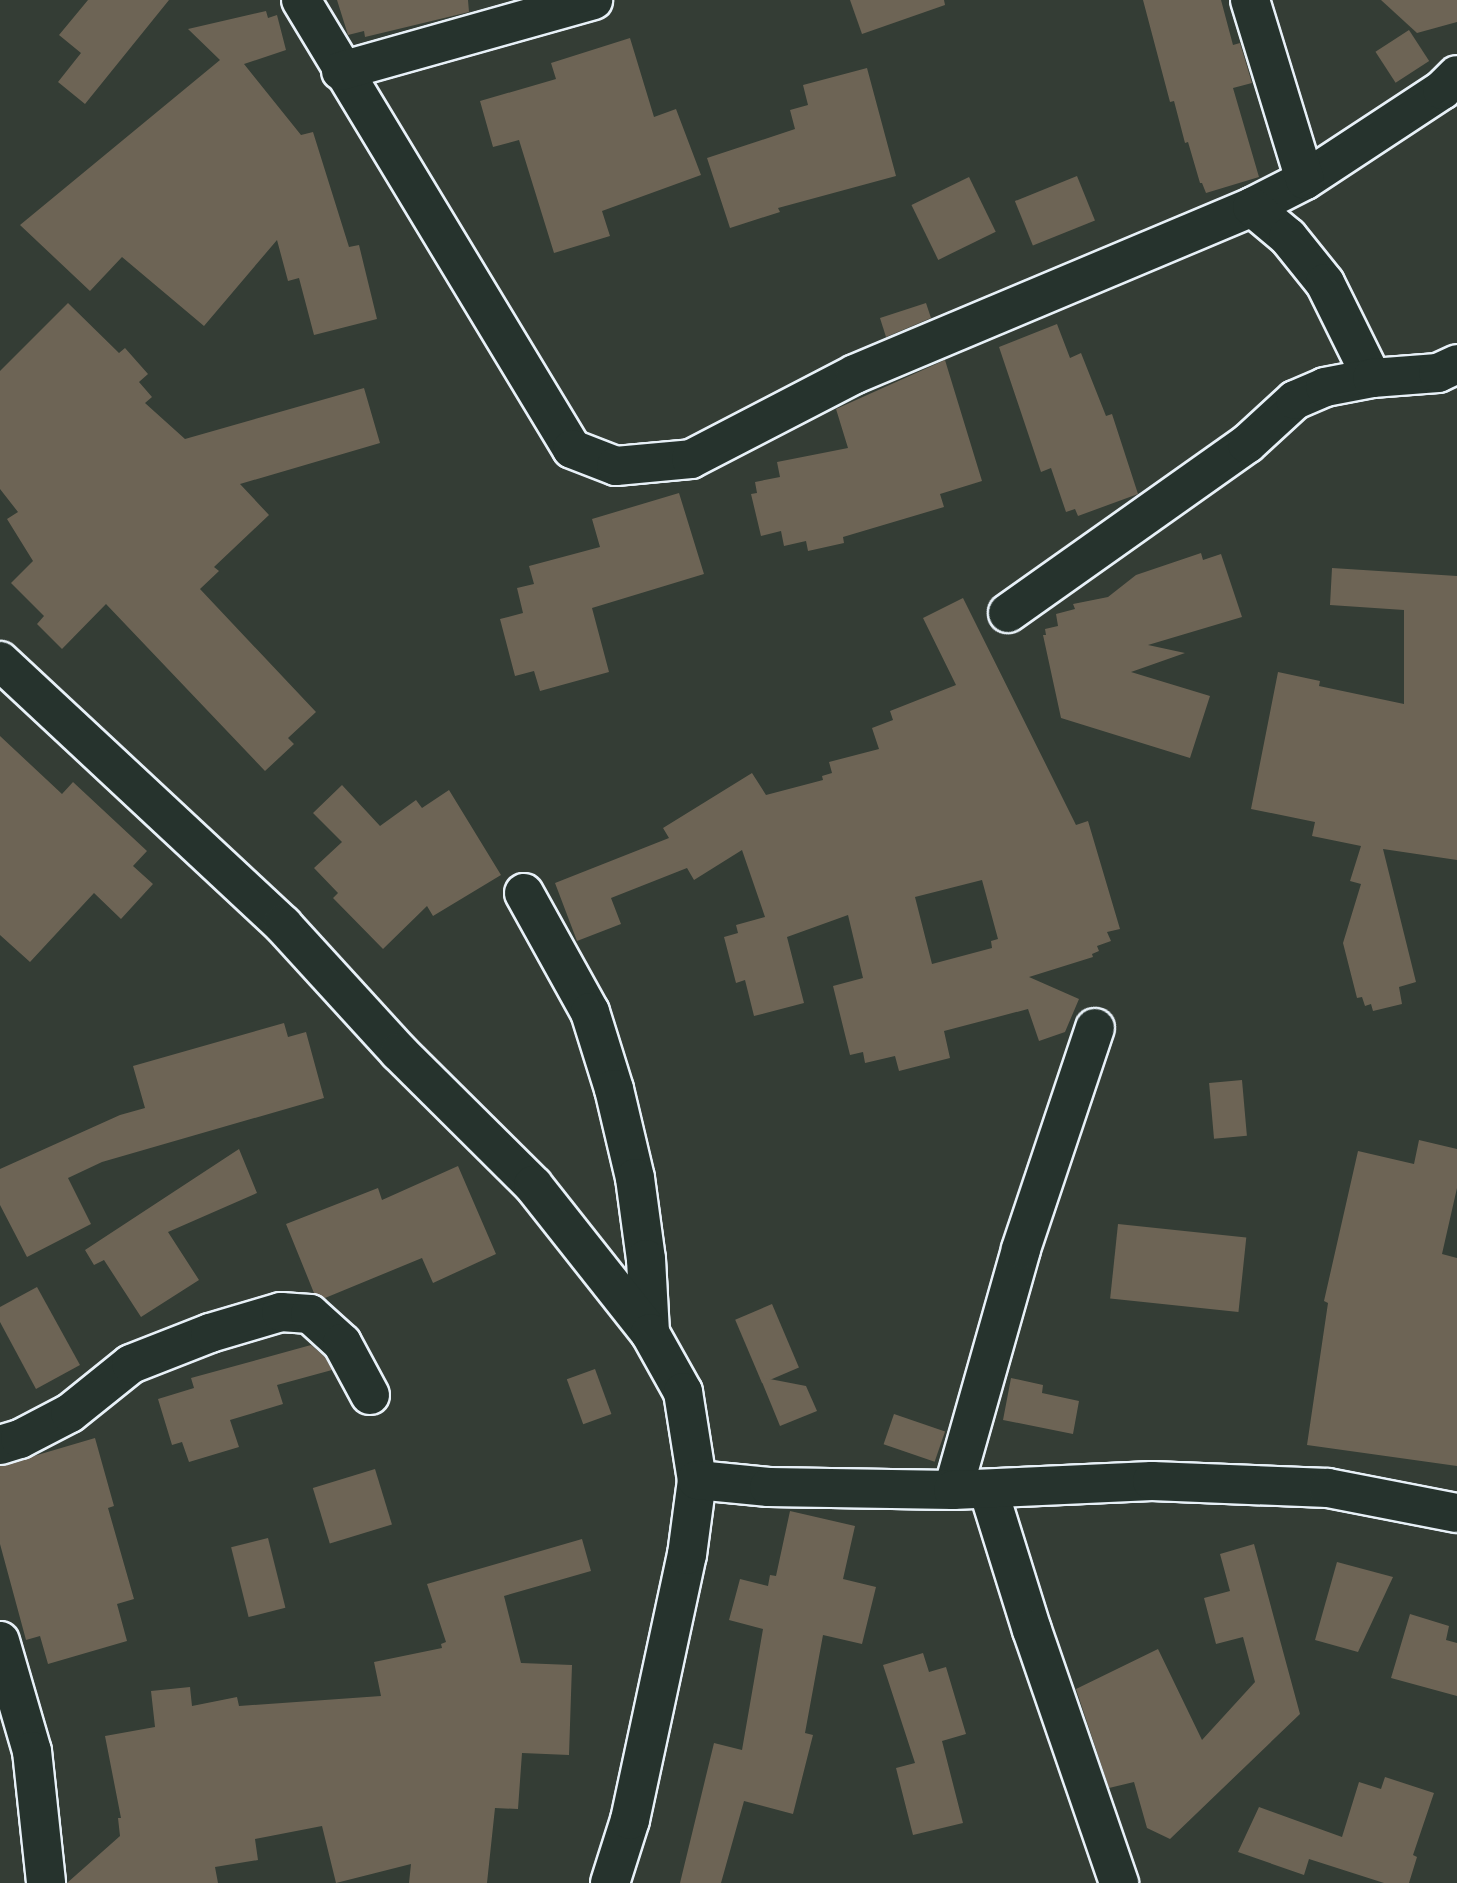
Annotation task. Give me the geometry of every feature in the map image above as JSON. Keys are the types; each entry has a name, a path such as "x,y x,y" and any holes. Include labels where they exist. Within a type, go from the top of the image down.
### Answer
{"street":[{"path":"301,0 341,71 572,449 616,466 691,458 855,374 1252,207 1304,180 1442,90 1457,75"},
{"path":"341,71 593,0"},
{"path":"1250,0 1304,180"},
{"path":"1252,207 1289,237 1325,283 1372,378"},
{"path":"1008,613 1247,444 1295,400 1325,387 1372,378 1438,373 1457,364"},
{"path":"0,661 283,925 399,1052 533,1185 650,1333 682,1392 697,1480 687,1555 630,1820 610,1883"},
{"path":"524,893 590,1012 614,1089 635,1178 646,1259 650,1333"},
{"path":"1095,1028 1021,1249 971,1489 1032,1630 1119,1883"},
{"path":"0,1445 20,1439 70,1413 131,1364 210,1333 281,1312 310,1314 342,1343 370,1395"},
{"path":"697,1480 769,1487 971,1489 1152,1481 1328,1488 1457,1513"},
{"path":"0,1641 32,1751 46,1883"}],"building":[{"path":"88,0 169,0 85,104 58,82 81,53 59,35"},
{"path":"337,0 468,0 469,12 365,37 364,31 348,35"},
{"path":"850,0 944,0 945,5 862,34"},
{"path":"1143,0 1221,0 1233,45 1240,43 1252,83 1233,88 1259,177 1206,193 1200,183 1188,142 1185,143 1174,101 1170,102"},
{"path":"1381,0 1457,0 1457,22 1417,33"},
{"path":"266,11 268,18 277,15 286,50 244,64 301,135 313,132 349,247 359,245 377,319 314,335 299,278 288,281 277,240 204,326 122,257 90,291 20,225 220,60 188,29"},
{"path":"1409,30 1429,61 1396,83 1375,52"},
{"path":"630,38 654,117 676,109 701,175 602,211 610,236 554,253 519,140 493,147 480,101 556,79 551,63"},
{"path":"867,68 896,176 778,208 780,212 730,228 707,158 795,129 790,110 808,105 803,85"},
{"path":"1077,176 1095,221 1033,246 1015,201"},
{"path":"969,177 996,232 938,260 911,205"},
{"path":"68,303 119,353 125,348 148,374 139,382 152,397 145,403 185,439 364,388 380,443 240,484 269,515 214,567 219,571 200,589 316,712 288,738 294,744 265,771 106,604 62,649 37,624 44,616 11,583 33,561 7,519 18,512 0,489 0,371"},
{"path":"926,303 931,318 886,337 880,318"},
{"path":"1057,324 1070,358 1081,353 1106,416 1112,414 1138,494 1078,516 1075,509 1066,512 1051,468 1041,472 999,347"},
{"path":"945,360 982,481 940,494 944,507 843,537 844,543 808,551 806,541 784,546 781,531 761,536 751,494 757,493 755,482 780,477 777,462 848,448 836,409"},
{"path":"679,493 704,574 592,608 609,672 540,691 534,671 515,676 500,619 523,613 517,588 534,584 529,566 600,547 592,519"},
{"path":"1201,553 1203,560 1221,554 1242,617 1148,645 1185,653 1131,672 1210,696 1190,758 1061,718 1043,635 1046,635 1045,629 1058,626 1056,614 1075,609 1073,604 1108,597 1136,575"},
{"path":"1332,568 1457,576 1457,860 1383,849 1416,982 1399,987 1402,1004 1373,1011 1371,1004 1365,1006 1362,997 1357,998 1343,943 1361,884 1350,881 1361,846 1312,836 1315,822 1251,809 1278,672 1320,681 1319,686 1404,704 1404,610 1330,605"},
{"path":"963,598 1076,825 1088,821 1120,929 1107,932 1111,941 1097,946 1099,951 1092,954 1093,957 1029,977 1079,999 1065,1032 1039,1041 1028,1009 944,1031 950,1058 899,1071 895,1056 865,1063 863,1052 850,1055 833,986 863,978 848,915 787,937 804,1003 754,1016 745,980 736,983 724,937 738,933 736,925 765,917 742,850 694,880 687,868 611,898 621,924 577,941 555,883 669,838 663,828 752,773 766,795 823,780 822,776 832,773 829,762 879,749 872,728 893,720 890,711 956,685 923,618","holes":["982,880 998,939 991,941 992,948 932,964 915,897"]},
{"path":"0,736 62,794 73,782 147,851 133,866 153,884 121,919 94,893 30,962 0,935"},
{"path":"342,785 380,826 416,800 422,808 449,790 501,875 433,916 427,906 383,949 333,898 338,893 314,868 342,842 313,813"},
{"path":"284,1023 288,1037 306,1032 324,1098 102,1162 68,1178 91,1224 27,1257 0,1205 0,1169 120,1115 145,1108 133,1066"},
{"path":"1242,1080 1247,1136 1214,1139 1209,1083"},
{"path":"1419,1140 1457,1149 1457,1188 1442,1254 1457,1258 1457,1466 1307,1445 1328,1303 1324,1301 1358,1151 1414,1164"},
{"path":"239,1149 257,1193 168,1232 199,1280 141,1317 104,1260 94,1265 85,1250"},
{"path":"458,1166 496,1254 433,1283 422,1258 325,1298 314,1293 286,1224 378,1188 382,1200"},
{"path":"1118,1224 1246,1237 1238,1312 1110,1299"},
{"path":"37,1287 80,1365 36,1389 0,1322 0,1307"},
{"path":"772,1304 799,1368 762,1383 735,1320"},
{"path":"311,1345 325,1357 332,1370 277,1385 283,1404 230,1420 239,1447 189,1462 182,1442 172,1445 158,1399 194,1388 191,1378"},
{"path":"595,1369 611,1414 583,1424 567,1379"},
{"path":"760,1377 806,1386 817,1411 780,1426"},
{"path":"1011,1378 1043,1385 1042,1393 1079,1401 1073,1434 1003,1420"},
{"path":"894,1414 945,1432 935,1462 884,1444"},
{"path":"95,1438 114,1506 108,1508 134,1599 117,1604 127,1641 48,1664 40,1636 26,1640 0,1544 0,1466"},
{"path":"375,1469 392,1524 330,1543 313,1488"},
{"path":"790,1511 855,1526 843,1579 876,1587 862,1644 823,1635 805,1733 813,1735 793,1814 744,1801 721,1883 680,1883 714,1743 742,1750 763,1629 729,1620 740,1579 768,1586 770,1575 776,1576"},
{"path":"268,1538 285,1608 249,1617 231,1547"},
{"path":"582,1539 591,1571 504,1596 521,1663 572,1665 569,1755 522,1753 518,1809 495,1808 487,1883 409,1883 411,1864 336,1883 322,1826 255,1839 258,1860 215,1867 218,1883 67,1883 120,1836 118,1818 121,1818 105,1736 155,1727 151,1691 190,1687 192,1706 237,1697 239,1706 381,1696 374,1662 442,1648 441,1644 446,1642 427,1584"},
{"path":"1254,1544 1300,1714 1170,1839 1147,1828 1134,1782 1109,1788 1076,1689 1158,1649 1202,1740 1255,1682 1243,1637 1216,1644 1204,1598 1230,1591 1220,1554"},
{"path":"1337,1562 1393,1577 1358,1652 1315,1640"},
{"path":"1410,1614 1449,1626 1446,1640 1457,1643 1457,1696 1391,1678"},
{"path":"923,1653 929,1672 946,1667 966,1734 942,1741 963,1823 913,1835 896,1768 915,1763 883,1665"},
{"path":"1385,1777 1434,1793 1413,1855 1417,1857 1409,1883 1384,1883 1309,1859 1304,1875 1238,1852 1259,1807 1342,1837 1359,1782 1381,1789"}]}
